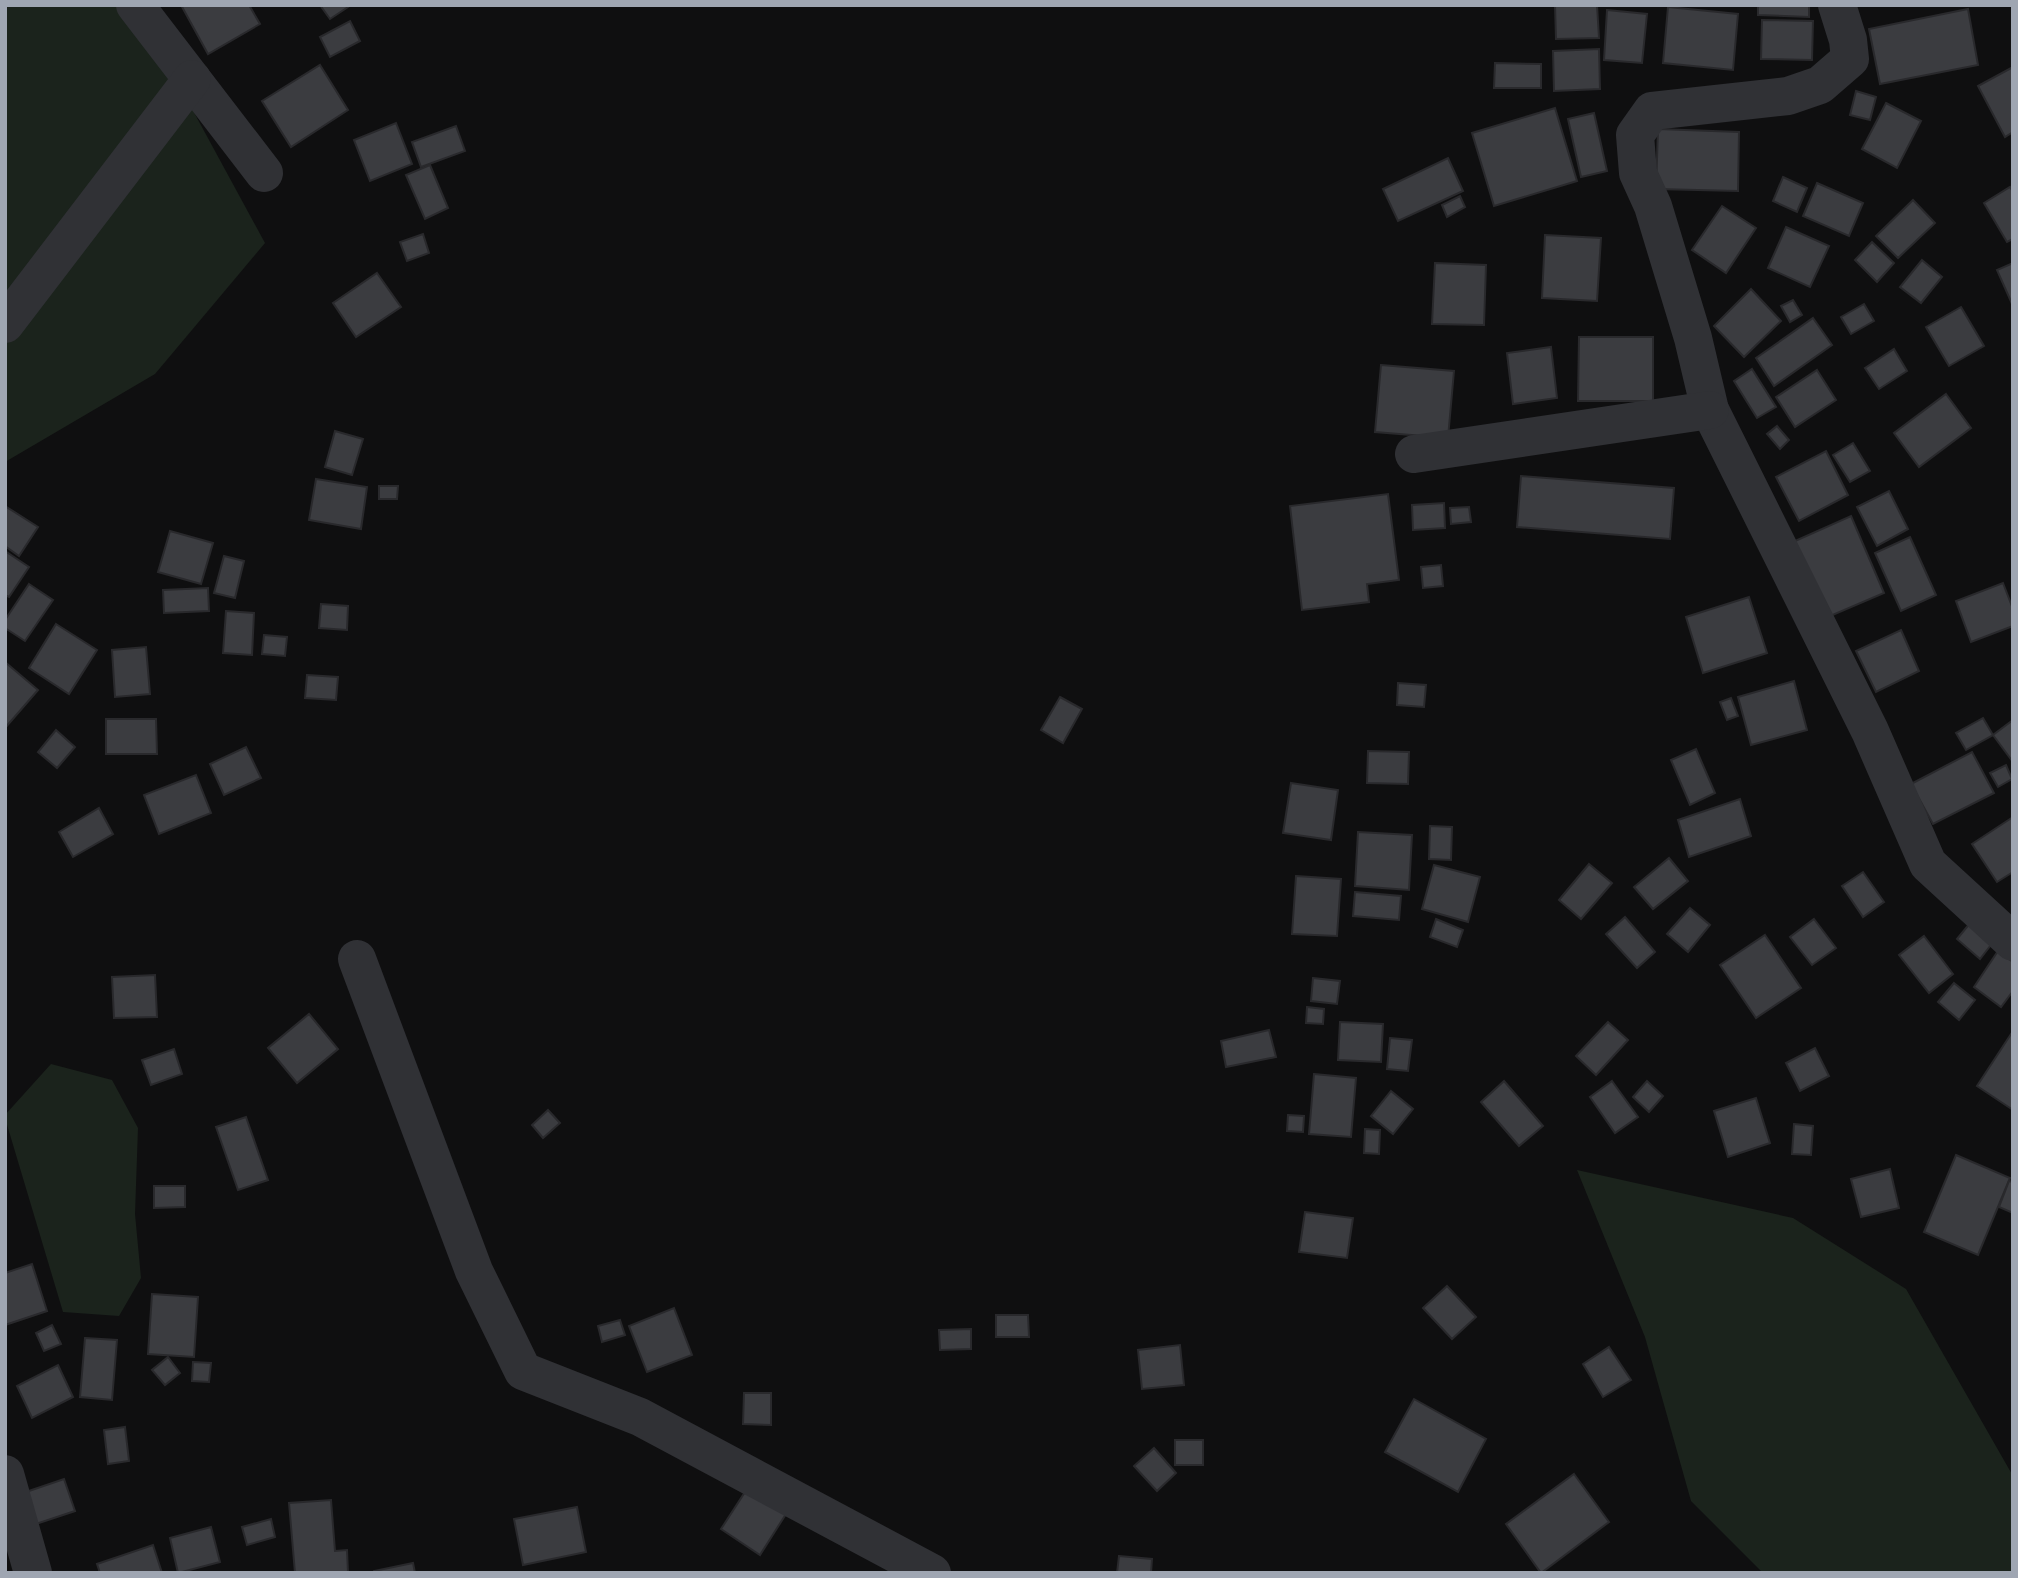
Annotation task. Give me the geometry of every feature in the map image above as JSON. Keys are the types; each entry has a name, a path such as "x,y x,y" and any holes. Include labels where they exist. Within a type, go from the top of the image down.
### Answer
{"street":[{"path":"135,5 264,173"},
{"path":"1837,5 1848,40 1850,59 1820,85 1788,96 1652,111 1636,135 1638,173 1653,206 1693,338 1710,410 1870,731 1928,864 2013,942"},
{"path":"5,324 192,79"},
{"path":"1414,454 1710,410"},
{"path":"357,959 474,1271 523,1371 640,1418 932,1573"},
{"path":"5,1474 33,1573"}],"shaded area":[{"path":"5,5 124,5 147,26 265,243 155,374 5,462"},
{"path":"51,1064 112,1080 138,1128 135,1214 141,1278 119,1316 63,1312 5,1118"},
{"path":"1577,1170 1793,1218 1906,1289 2013,1476 2013,1573 1763,1573 1691,1501 1645,1337"}],"building":[{"path":"181,5 249,5 260,24 208,54"},
{"path":"320,5 351,5 330,19"},
{"path":"1555,5 1597,5 1599,38 1556,39"},
{"path":"1758,5 1809,5 1809,17 1758,15"},
{"path":"1668,7 1738,14 1733,70 1663,63"},
{"path":"1968,9 1978,65 1880,84 1869,29"},
{"path":"1607,10 1647,14 1642,63 1604,60"},
{"path":"1762,20 1813,21 1812,60 1761,59"},
{"path":"350,21 360,41 330,57 320,37"},
{"path":"1599,49 1600,89 1554,91 1553,51"},
{"path":"1495,63 1541,64 1541,88 1494,88"},
{"path":"320,65 348,110 291,147 262,101"},
{"path":"2013,67 2013,132 2005,137 1978,86"},
{"path":"1856,91 1876,97 1870,120 1850,115"},
{"path":"1886,103 1921,121 1897,168 1862,149"},
{"path":"1555,108 1577,181 1494,206 1472,133"},
{"path":"1594,113 1607,171 1581,177 1568,119"},
{"path":"396,123 412,164 370,181 354,140"},
{"path":"456,126 465,151 421,167 412,142"},
{"path":"1658,129 1739,132 1738,191 1656,189"},
{"path":"1448,158 1463,191 1398,221 1383,189"},
{"path":"430,165 448,208 425,219 406,175"},
{"path":"1783,177 1807,188 1797,212 1773,201"},
{"path":"1817,183 1863,203 1849,236 1803,216"},
{"path":"2010,187 2013,192 2013,239 2007,242 1984,203"},
{"path":"1460,196 1465,207 1447,217 1442,205"},
{"path":"1913,200 1935,223 1898,258 1876,236"},
{"path":"1722,206 1756,228 1726,273 1692,250"},
{"path":"1786,227 1829,246 1810,287 1768,268"},
{"path":"423,234 429,253 407,261 400,242"},
{"path":"1545,235 1601,238 1597,301 1542,298"},
{"path":"1872,242 1894,263 1877,282 1855,260"},
{"path":"1922,260 1942,277 1921,303 1900,287"},
{"path":"1435,263 1486,265 1484,325 1432,324"},
{"path":"2013,263 2013,306 1997,270"},
{"path":"377,273 401,307 356,337 333,303"},
{"path":"1751,289 1781,321 1744,357 1714,326"},
{"path":"1793,300 1802,315 1790,322 1781,306"},
{"path":"1864,304 1874,321 1851,334 1841,317"},
{"path":"1961,307 1984,346 1949,366 1926,327"},
{"path":"1813,318 1832,345 1774,386 1756,358"},
{"path":"1579,337 1653,337 1653,401 1578,401"},
{"path":"1551,347 1557,398 1513,404 1507,353"},
{"path":"1894,349 1907,371 1879,389 1865,368"},
{"path":"1381,365 1454,371 1448,438 1375,432"},
{"path":"1752,369 1776,407 1757,418 1734,381"},
{"path":"1817,370 1836,400 1795,427 1776,397"},
{"path":"1946,394 1971,428 1919,467 1894,433"},
{"path":"1777,426 1789,440 1780,449 1767,434"},
{"path":"335,431 363,439 352,475 325,467"},
{"path":"1853,443 1870,471 1850,482 1833,455"},
{"path":"1826,451 1848,495 1799,521 1776,477"},
{"path":"1521,476 1674,488 1670,539 1517,527"},
{"path":"316,479 367,487 361,529 309,520"},
{"path":"379,486 398,486 397,499 379,499"},
{"path":"1889,491 1908,529 1877,546 1857,507"},
{"path":"1388,494 1399,580 1367,584 1369,602 1302,610 1290,506"},
{"path":"1444,503 1445,528 1413,530 1412,505"},
{"path":"5,506 38,527 19,556 5,546"},
{"path":"1469,507 1471,522 1451,524 1450,508"},
{"path":"1851,516 1884,593 1828,617 1795,541"},
{"path":"170,531 213,543 201,584 158,572"},
{"path":"1910,537 1936,595 1901,611 1875,553"},
{"path":"5,551 29,567 9,597 5,595"},
{"path":"224,556 244,561 235,598 214,593"},
{"path":"1441,565 1443,586 1423,588 1421,567"},
{"path":"2003,583 2013,609 2013,626 1971,642 1956,601"},
{"path":"29,584 53,600 25,641 5,628 5,620"},
{"path":"208,588 209,611 164,613 163,590"},
{"path":"1749,597 1767,653 1703,673 1686,617"},
{"path":"321,604 348,606 347,630 319,628"},
{"path":"226,611 254,613 252,655 223,653"},
{"path":"56,624 97,650 69,694 29,668"},
{"path":"1901,630 1919,671 1876,692 1856,651"},
{"path":"264,635 287,637 285,656 262,654"},
{"path":"146,647 150,694 115,697 112,650"},
{"path":"5,662 38,690 5,728"},
{"path":"307,675 338,677 336,700 305,698"},
{"path":"1794,681 1807,730 1751,745 1738,697"},
{"path":"1398,683 1426,685 1424,707 1397,705"},
{"path":"1060,697 1082,709 1063,743 1041,730"},
{"path":"1731,698 1738,716 1727,720 1720,702"},
{"path":"1983,718 1993,735 1966,750 1956,733"},
{"path":"106,719 156,719 157,754 106,754"},
{"path":"2013,720 2013,762 1993,735"},
{"path":"56,730 75,747 57,768 38,752"},
{"path":"246,747 261,778 224,795 210,764"},
{"path":"1696,749 1715,793 1690,805 1671,760"},
{"path":"1368,751 1409,752 1408,784 1367,783"},
{"path":"1972,752 1994,793 1933,824 1911,784"},
{"path":"2006,765 2012,779 1998,787 1990,773"},
{"path":"196,775 211,813 159,834 144,795"},
{"path":"1291,783 1338,790 1331,840 1283,833"},
{"path":"1740,799 1751,836 1689,857 1678,820"},
{"path":"99,808 113,834 73,857 59,832"},
{"path":"2013,817 2013,872 1997,882 1972,844"},
{"path":"1430,826 1452,827 1451,860 1429,859"},
{"path":"1358,832 1412,835 1409,890 1355,886"},
{"path":"1669,858 1688,881 1653,909 1634,887"},
{"path":"1589,864 1612,883 1581,919 1559,900"},
{"path":"1434,865 1480,877 1468,922 1422,909"},
{"path":"1863,872 1884,902 1863,917 1842,886"},
{"path":"1296,876 1341,879 1337,936 1292,934"},
{"path":"1355,892 1401,896 1399,920 1353,916"},
{"path":"1690,908 1710,925 1688,952 1667,934"},
{"path":"1625,917 1655,952 1637,968 1606,934"},
{"path":"1436,919 1463,930 1457,947 1430,937"},
{"path":"1814,919 1836,948 1812,965 1790,937"},
{"path":"1971,922 1994,941 1980,959 1957,939"},
{"path":"1765,935 1801,988 1756,1018 1720,965"},
{"path":"1924,936 1953,974 1929,993 1899,955"},
{"path":"1998,951 2013,962 2013,991 2001,1007 1974,987"},
{"path":"155,975 157,1017 114,1018 112,977"},
{"path":"1313,978 1340,981 1337,1004 1311,1001"},
{"path":"1954,983 1975,1000 1959,1020 1938,1002"},
{"path":"1307,1007 1324,1009 1323,1024 1306,1023"},
{"path":"309,1014 338,1049 297,1083 268,1048"},
{"path":"1340,1022 1383,1024 1381,1062 1338,1060"},
{"path":"1608,1022 1628,1040 1596,1075 1576,1056"},
{"path":"1269,1030 1276,1057 1226,1067 1221,1041"},
{"path":"2011,1034 2013,1036 2013,1110 1977,1086"},
{"path":"1390,1038 1412,1040 1408,1071 1387,1069"},
{"path":"1815,1048 1829,1076 1800,1091 1786,1063"},
{"path":"174,1049 182,1074 151,1085 142,1060"},
{"path":"1314,1074 1356,1078 1351,1137 1309,1134"},
{"path":"1504,1081 1543,1126 1519,1146 1481,1102"},
{"path":"1612,1081 1638,1117 1615,1133 1590,1097"},
{"path":"1647,1081 1663,1096 1649,1112 1633,1097"},
{"path":"1391,1091 1413,1109 1393,1134 1371,1116"},
{"path":"1756,1098 1770,1143 1728,1157 1714,1111"},
{"path":"548,1110 560,1123 543,1138 532,1125"},
{"path":"1288,1115 1304,1116 1303,1132 1287,1131"},
{"path":"246,1117 268,1180 238,1190 216,1127"},
{"path":"1794,1124 1813,1126 1811,1155 1792,1154"},
{"path":"1365,1129 1380,1130 1379,1154 1364,1153"},
{"path":"1956,1155 2010,1178 1978,1255 1924,1232"},
{"path":"1890,1169 1899,1208 1861,1217 1851,1179"},
{"path":"2009,1181 2013,1182 2013,1213 1999,1207"},
{"path":"154,1186 185,1186 185,1207 154,1208"},
{"path":"1305,1212 1353,1218 1347,1258 1299,1252"},
{"path":"32,1264 47,1311 5,1325 5,1273"},
{"path":"1447,1286 1476,1317 1452,1339 1423,1308"},
{"path":"152,1294 198,1297 194,1357 148,1354"},
{"path":"674,1308 692,1355 647,1372 629,1326"},
{"path":"996,1315 1028,1315 1029,1337 996,1337"},
{"path":"620,1320 625,1335 602,1342 598,1326"},
{"path":"52,1325 61,1344 44,1351 36,1333"},
{"path":"971,1329 971,1349 940,1350 939,1330"},
{"path":"85,1338 117,1340 112,1400 80,1397"},
{"path":"1180,1345 1184,1385 1142,1389 1138,1350"},
{"path":"1609,1347 1631,1380 1603,1397 1583,1364"},
{"path":"168,1357 180,1373 165,1385 152,1370"},
{"path":"193,1362 211,1363 209,1382 192,1381"},
{"path":"58,1365 73,1397 32,1418 17,1386"},
{"path":"744,1393 771,1393 771,1425 743,1424"},
{"path":"1414,1399 1486,1439 1458,1492 1385,1452"},
{"path":"125,1427 129,1461 108,1464 104,1430"},
{"path":"1175,1440 1203,1440 1203,1465 1175,1465"},
{"path":"1154,1448 1176,1473 1157,1491 1134,1466"},
{"path":"1574,1474 1609,1522 1541,1573 1506,1524"},
{"path":"64,1479 75,1511 36,1524 26,1492"},
{"path":"747,1489 786,1514 760,1555 721,1529"},
{"path":"331,1500 335,1551 347,1550 348,1573 295,1573 289,1503"},
{"path":"577,1507 586,1552 523,1565 514,1519"},
{"path":"271,1519 275,1537 247,1545 242,1527"},
{"path":"211,1527 220,1562 178,1573 170,1538"},
{"path":"153,1545 162,1573 100,1573 97,1564"},
{"path":"1119,1556 1152,1559 1151,1573 1117,1573"},
{"path":"413,1563 415,1573 374,1573 374,1571"}]}
